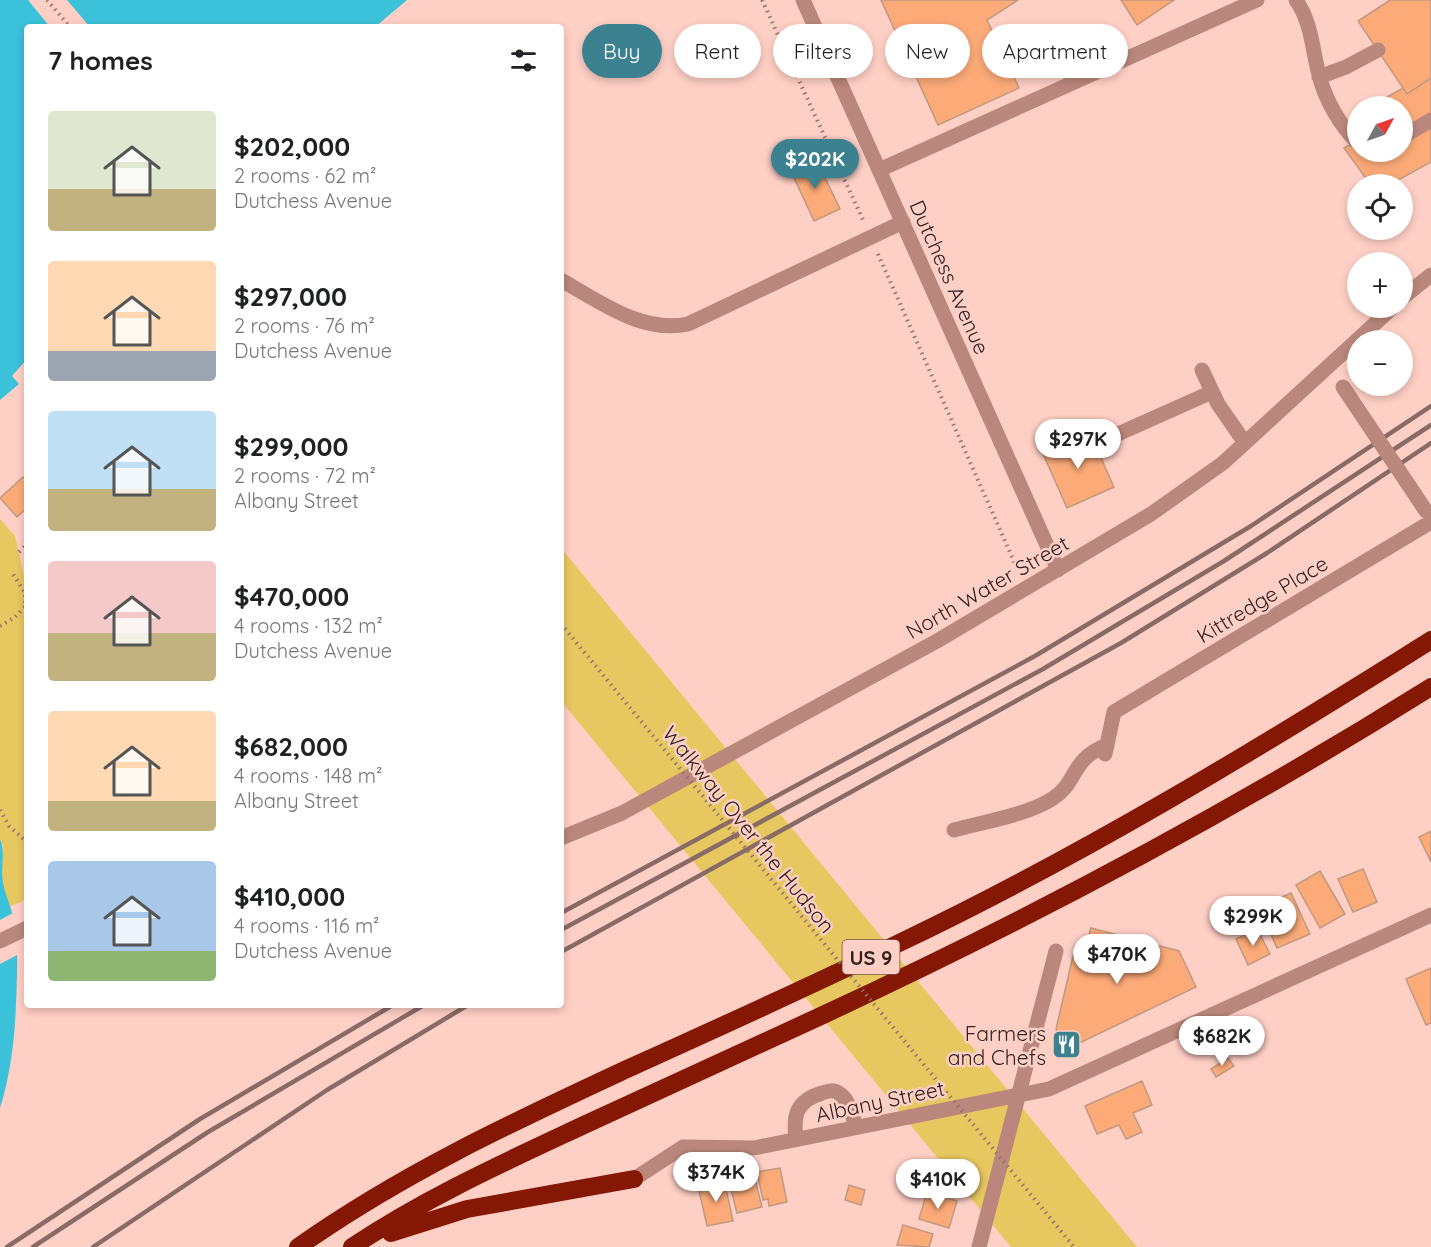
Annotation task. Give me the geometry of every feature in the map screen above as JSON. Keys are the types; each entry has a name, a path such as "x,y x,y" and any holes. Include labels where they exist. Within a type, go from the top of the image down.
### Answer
{"highway":[{"name":"US 9","path":"298,1247 395,1183 477,1139 853,965 1027,878 1191,787 1431,640"},
{"name":"US 9","path":"351,1247 483,1172 898,980 1077,892 1252,795 1431,687"},
{"path":"359,1247 395,1230 444,1215 634,1179"}],"street":[{"name":"Dutchess Avenue","path":"803,0 1058,570"},
{"path":"879,170 1257,0"},
{"path":"1296,0 1311,33 1319,77 1333,108 1347,129"},
{"path":"1319,77 1346,67 1378,50"},
{"path":"1413,130 1431,120"},
{"path":"564,282 624,314 651,325 676,327 688,324 903,222"},
{"path":"1413,288 1429,274"},
{"name":"North Water Street","path":"564,837 622,813 937,641 1178,497 1245,444 1381,318"},
{"path":"1329,366 1429,517"},
{"path":"1202,370 1225,416 1245,444"},
{"path":"1101,442 1212,392"},
{"name":"Kittredge Place","path":"954,830 1029,809 1052,800 1067,785 1083,759 1106,749 1114,712 1429,517"},
{"name":"Albany Street","path":"634,1179 683,1147 754,1148 1050,1089 1431,915"},
{"path":"0,941 24,929"},
{"path":"980,1247 1056,951"},
{"path":"796,1139 795,1117 799,1106 810,1097 830,1091 842,1095 856,1127"}],"path":[{"path":"47,0 67,24"},
{"path":"762,0 871,238 1016,566"},
{"path":"20,552 24,547"},
{"path":"13,574 24,591"},
{"path":"0,626 15,618 24,608"},
{"name":"Walkway Over the Hudson","path":"564,628 1074,1247"},
{"path":"0,810 9,826 24,839"}],"shaded area":[{"path":"0,519 15,536 24,576 24,901 10,906 3,885 0,865 3,846 0,839"},
{"path":"564,552 1137,1247 1011,1247 564,705"}],"water":[{"path":"0,0 407,0 379,24 24,24 24,362 12,376 19,384 0,400"},
{"path":"0,839 3,849 3,883 15,923 17,954 13,1041 0,1108"}],"pier":[{"path":"28,0 67,0 87,24 48,24"},
{"path":"15,912 21,953 0,964 0,920"}],"building":[{"path":"881,0 1018,0 987,20 989,24 982,24 982,78 1014,78 1019,88 938,125 917,78 970,78 970,24 892,24"},
{"path":"1121,0 1174,0 1137,25"},
{"path":"1390,0 1431,0 1431,78 1407,94 1358,21"},
{"path":"1431,78 1431,162 1409,174 1363,174 1354,162 1413,162 1413,96 1389,96 1403,88 1407,94"},
{"path":"816,159 840,209 814,221 791,171"},
{"path":"1090,433 1114,487 1067,508 1043,454"},
{"path":"24,478 24,511 17,517 0,498"},
{"path":"1431,831 1431,862 1419,837"},
{"path":"1363,869 1377,902 1353,912 1338,879"},
{"path":"1320,871 1345,914 1320,928 1296,885"},
{"path":"1291,893 1310,934 1277,948 1259,907"},
{"path":"1091,928 1179,951 1196,987 1065,1050 1056,1029 1073,956 1083,955"},
{"path":"1257,929 1270,954 1248,965 1236,939"},
{"path":"1431,968 1431,1023 1426,1025 1406,979"},
{"path":"1228,1058 1234,1066 1216,1077 1211,1069"},
{"path":"1142,1081 1152,1105 1133,1113 1142,1132 1126,1139 1119,1125 1097,1134 1085,1106"},
{"path":"780,1168 787,1202 769,1206 768,1199 763,1200 757,1172"},
{"path":"753,1171 762,1207 737,1213 728,1177"},
{"path":"724,1180 733,1221 707,1226 698,1186"},
{"path":"849,1185 865,1190 861,1205 845,1200"},
{"path":"927,1192 957,1201 949,1228 919,1219"},
{"path":"903,1225 933,1234 929,1247 897,1245"}],"railway":[{"path":"564,911 1035,656 1251,526 1431,406"},
{"path":"564,928 1043,669 1224,561 1431,425"},
{"path":"564,950 1121,643 1267,553 1431,443"},
{"path":"7,1247 200,1119 388,1008"},
{"path":"33,1247 208,1132 419,1008"},
{"path":"93,1247 327,1090 463,1008"}],"place":[{"name":"Farmers and Chefs","path":"1067,1045"}]}
